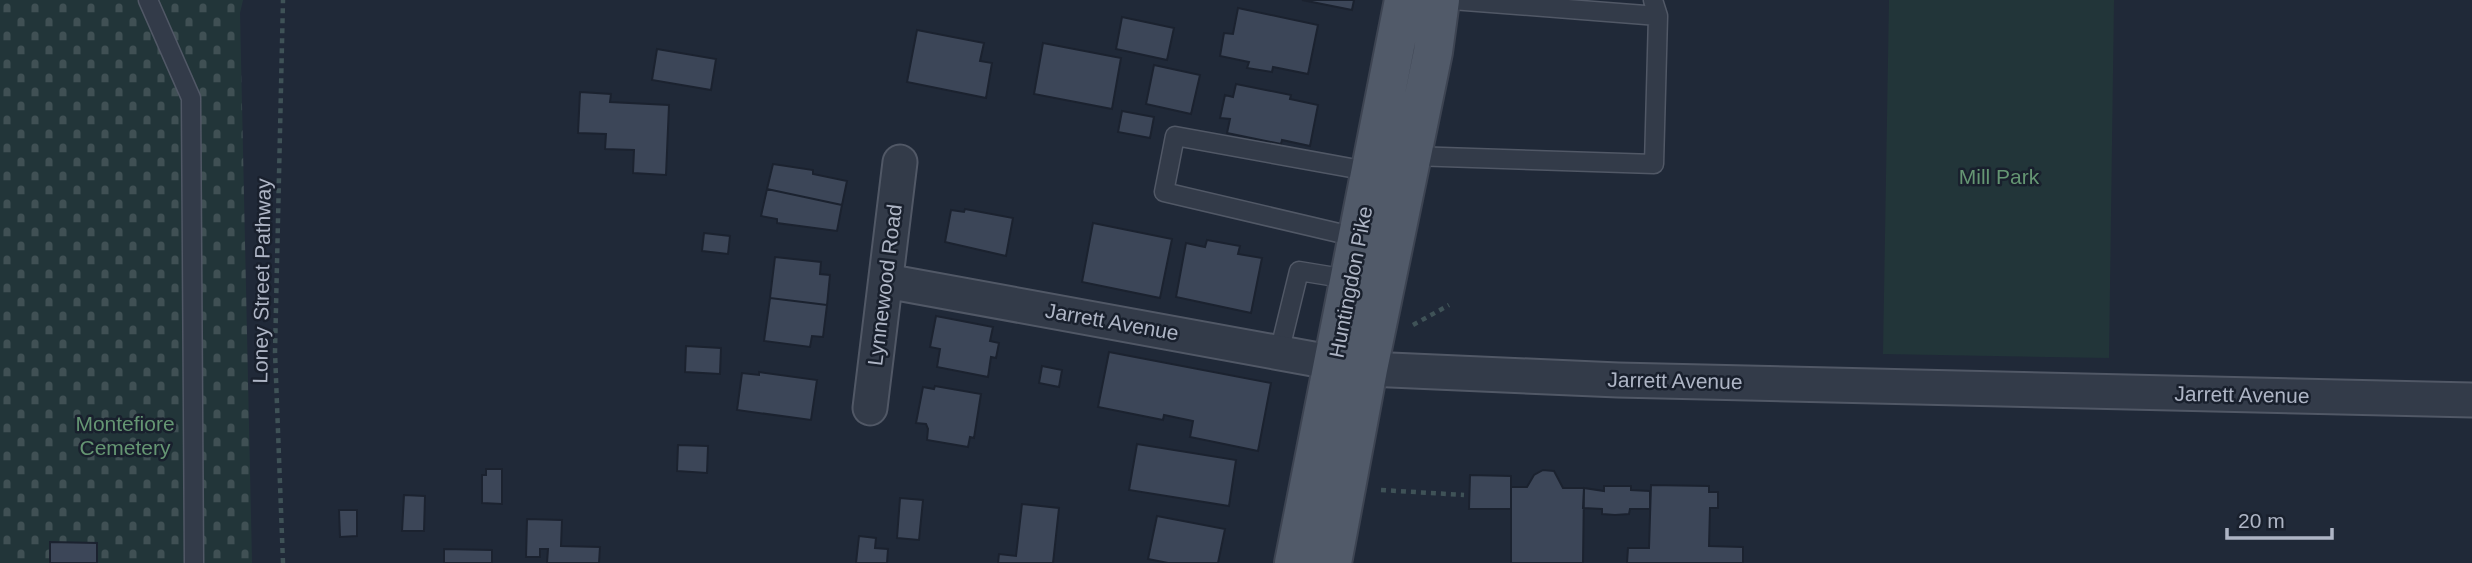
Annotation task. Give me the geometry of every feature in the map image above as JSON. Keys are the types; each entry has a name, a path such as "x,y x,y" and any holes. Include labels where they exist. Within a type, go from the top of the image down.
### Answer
{"main road":[{"name":"Huntingdon Pike","path":"1397,169 1404,0"},
{"name":"Huntingdon Pike","path":"1332,563 1352,366 1377,240 1440,0"},
{"name":"Huntingdon Pike","path":"1294,563 1352,366"}],"street":[{"name":"Lynnewood Road","path":"870,408 900,162"},
{"name":"Jarrett Avenue","path":"886,281 1352,366 1618,380 2472,400"}],"lane":[{"path":"148,0 191,98 194,563"},
{"path":"1377,240 1164,192 1175,136 1397,169 1654,164 1656,8 1452,0"},
{"path":"1279,353 1299,271 1368,283"}],"path":[{"name":"Loney Street Pathway","path":"283,0 275,352 283,563"},
{"path":"1408,328 1449,305"},
{"path":"1376,490 1464,495"}],"green space":[{"name":"Montefiore Cemetery","path":"0,0 243,0 240,13 252,563 0,563"},
{"name":"Mill Park","path":"1889,0 2114,0 2109,358 1883,354"}],"building":[{"path":"1302,0 1354,0 1352,10"},
{"path":"1238,8 1318,25 1308,74 1273,67 1272,72 1247,68 1249,62 1220,56 1224,33 1233,34"},
{"path":"1122,17 1174,28 1167,60 1116,49"},
{"path":"917,30 984,43 980,61 992,63 986,98 907,82"},
{"path":"1043,43 1121,58 1112,109 1034,94"},
{"path":"657,49 716,59 711,90 652,80"},
{"path":"1154,65 1200,75 1191,114 1146,104"},
{"path":"1236,84 1291,95 1290,99 1318,105 1310,146 1282,140 1281,144 1227,133 1230,119 1220,118 1225,95 1233,97"},
{"path":"580,92 611,94 610,102 669,105 666,175 633,173 634,150 605,149 606,134 578,133"},
{"path":"1122,111 1154,117 1150,138 1118,132"},
{"path":"773,164 813,170 813,174 847,181 842,205 767,189"},
{"path":"767,189 842,205 837,231 777,223 777,219 761,216"},
{"path":"965,209 1013,218 1006,256 945,242 951,210 964,212"},
{"path":"1093,223 1172,239 1160,298 1082,282"},
{"path":"704,233 730,236 728,254 702,251"},
{"path":"1207,240 1240,246 1238,254 1262,258 1251,313 1176,297 1186,243 1205,247"},
{"path":"775,257 821,262 820,274 830,275 827,305 770,298"},
{"path":"770,298 827,305 823,337 812,336 810,347 764,341"},
{"path":"936,316 993,327 990,341 999,343 996,358 991,357 988,377 937,367 940,349 930,347"},
{"path":"686,346 721,348 720,374 685,372"},
{"path":"1109,352 1271,383 1258,451 1190,437 1193,421 1164,415 1163,420 1098,407"},
{"path":"1042,366 1062,370 1059,387 1039,383"},
{"path":"759,372 817,380 811,420 737,410 742,373 759,375"},
{"path":"935,386 981,394 974,438 970,437 968,447 927,440 926,424 916,423 923,387 934,389"},
{"path":"1137,444 1236,460 1229,506 1129,490"},
{"path":"678,445 708,446 707,473 677,471"},
{"path":"486,469 502,469 502,504 482,503 482,475 486,475"},
{"path":"1543,470 1554,471 1563,488 1584,488 1583,563 1511,563 1511,487 1527,487 1534,475"},
{"path":"1470,475 1511,476 1511,509 1469,509"},
{"path":"1651,485 1709,486 1709,492 1718,492 1718,508 1710,508 1709,546 1743,547 1743,563 1627,563 1628,548 1649,548"},
{"path":"1604,486 1631,486 1631,490 1650,491 1650,509 1630,509 1629,514 1615,515 1602,514 1602,509 1583,508 1584,488 1604,491"},
{"path":"404,495 425,496 424,531 402,531"},
{"path":"900,498 923,500 919,540 897,538"},
{"path":"1022,504 1059,508 1053,563 998,563 999,554 1016,556"},
{"path":"339,510 357,510 357,536 340,537"},
{"path":"1157,516 1225,529 1218,563 1168,563 1148,559"},
{"path":"527,519 562,520 561,546 600,547 599,563 547,563 548,549 540,549 540,557 526,557"},
{"path":"859,536 876,538 875,548 888,549 887,563 856,563"},
{"path":"50,542 97,543 97,563 50,563"},
{"path":"444,549 492,550 492,563 444,563"}]}
